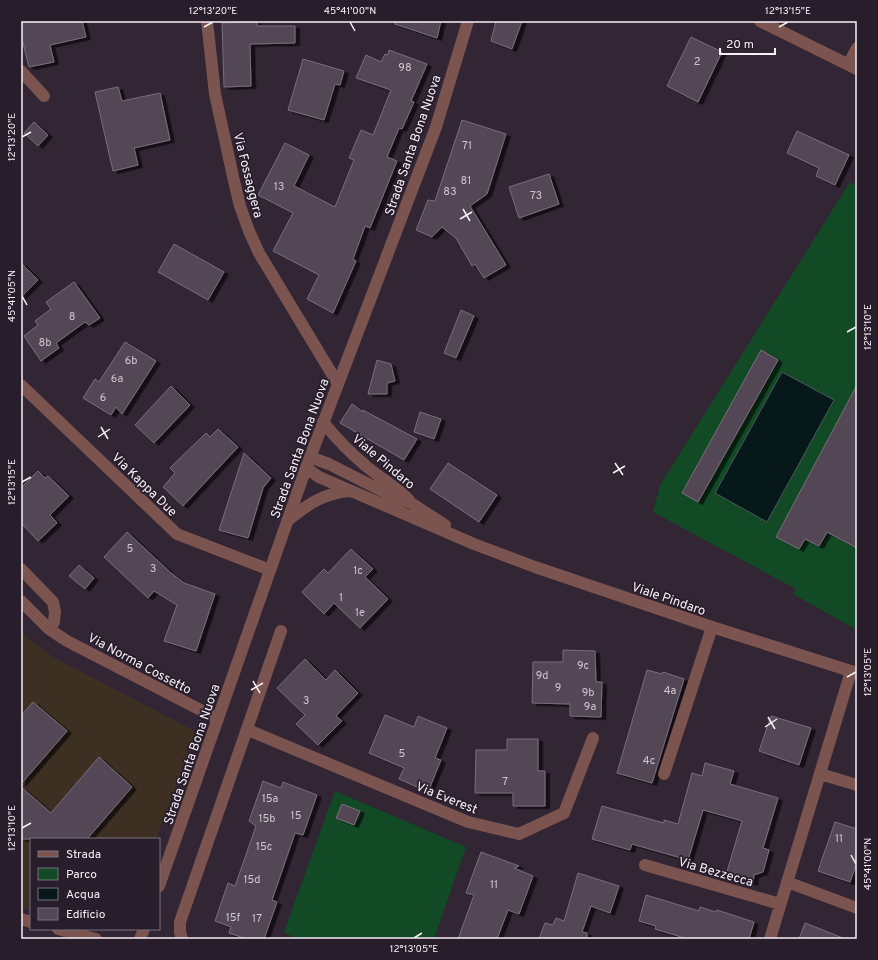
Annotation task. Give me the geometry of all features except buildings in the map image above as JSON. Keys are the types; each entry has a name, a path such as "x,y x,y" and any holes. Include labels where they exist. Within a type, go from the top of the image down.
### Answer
{"street":[{"name":"Via Fossaggera","path":"207,21 215,94 240,206 249,231 266,264 338,384"},
{"name":"Strada Santa Bona Nuova","path":"160,883 308,462 433,134 468,21"},
{"path":"760,21 853,67 857,48"},
{"path":"21,71 44,96"},
{"name":"Via Kappa Due","path":"21,385 177,534 270,570"},
{"name":"Viale Pindaro","path":"323,422 340,442 365,466 403,494 411,503"},
{"name":"Viale Pindaro","path":"308,462 319,477 474,544 535,567 712,627 854,672"},
{"name":"Viale Pindaro","path":"308,462 329,464 392,496 411,503 474,544"},
{"path":"287,521 316,500 336,492 351,491"},
{"path":"21,569 53,602 56,612 54,622 50,629"},
{"name":"Via Norma Cossetto","path":"21,601 50,629 67,641 218,719"},
{"path":"664,774 712,627"},
{"path":"182,939 180,922 248,730 281,631"},
{"path":"770,939 820,774 854,672"},
{"name":"Via Everest","path":"248,730 468,822 519,834 564,813 593,738"},
{"path":"820,774 857,785"},
{"name":"Via Bezzecca","path":"645,865 780,904"},
{"path":"787,882 857,908"},
{"path":"62,930 96,939"}],"shaded area":[{"path":"21,632 53,657 193,730 195,736 156,838 30,838 30,910 21,908"}],"green space":[{"path":"850,182 857,186 857,630 793,594 796,589 653,512 660,485"},
{"path":"335,791 466,847 434,939 297,939 284,932"}],"water":[{"path":"782,372 834,400 767,522 715,493"}]}
